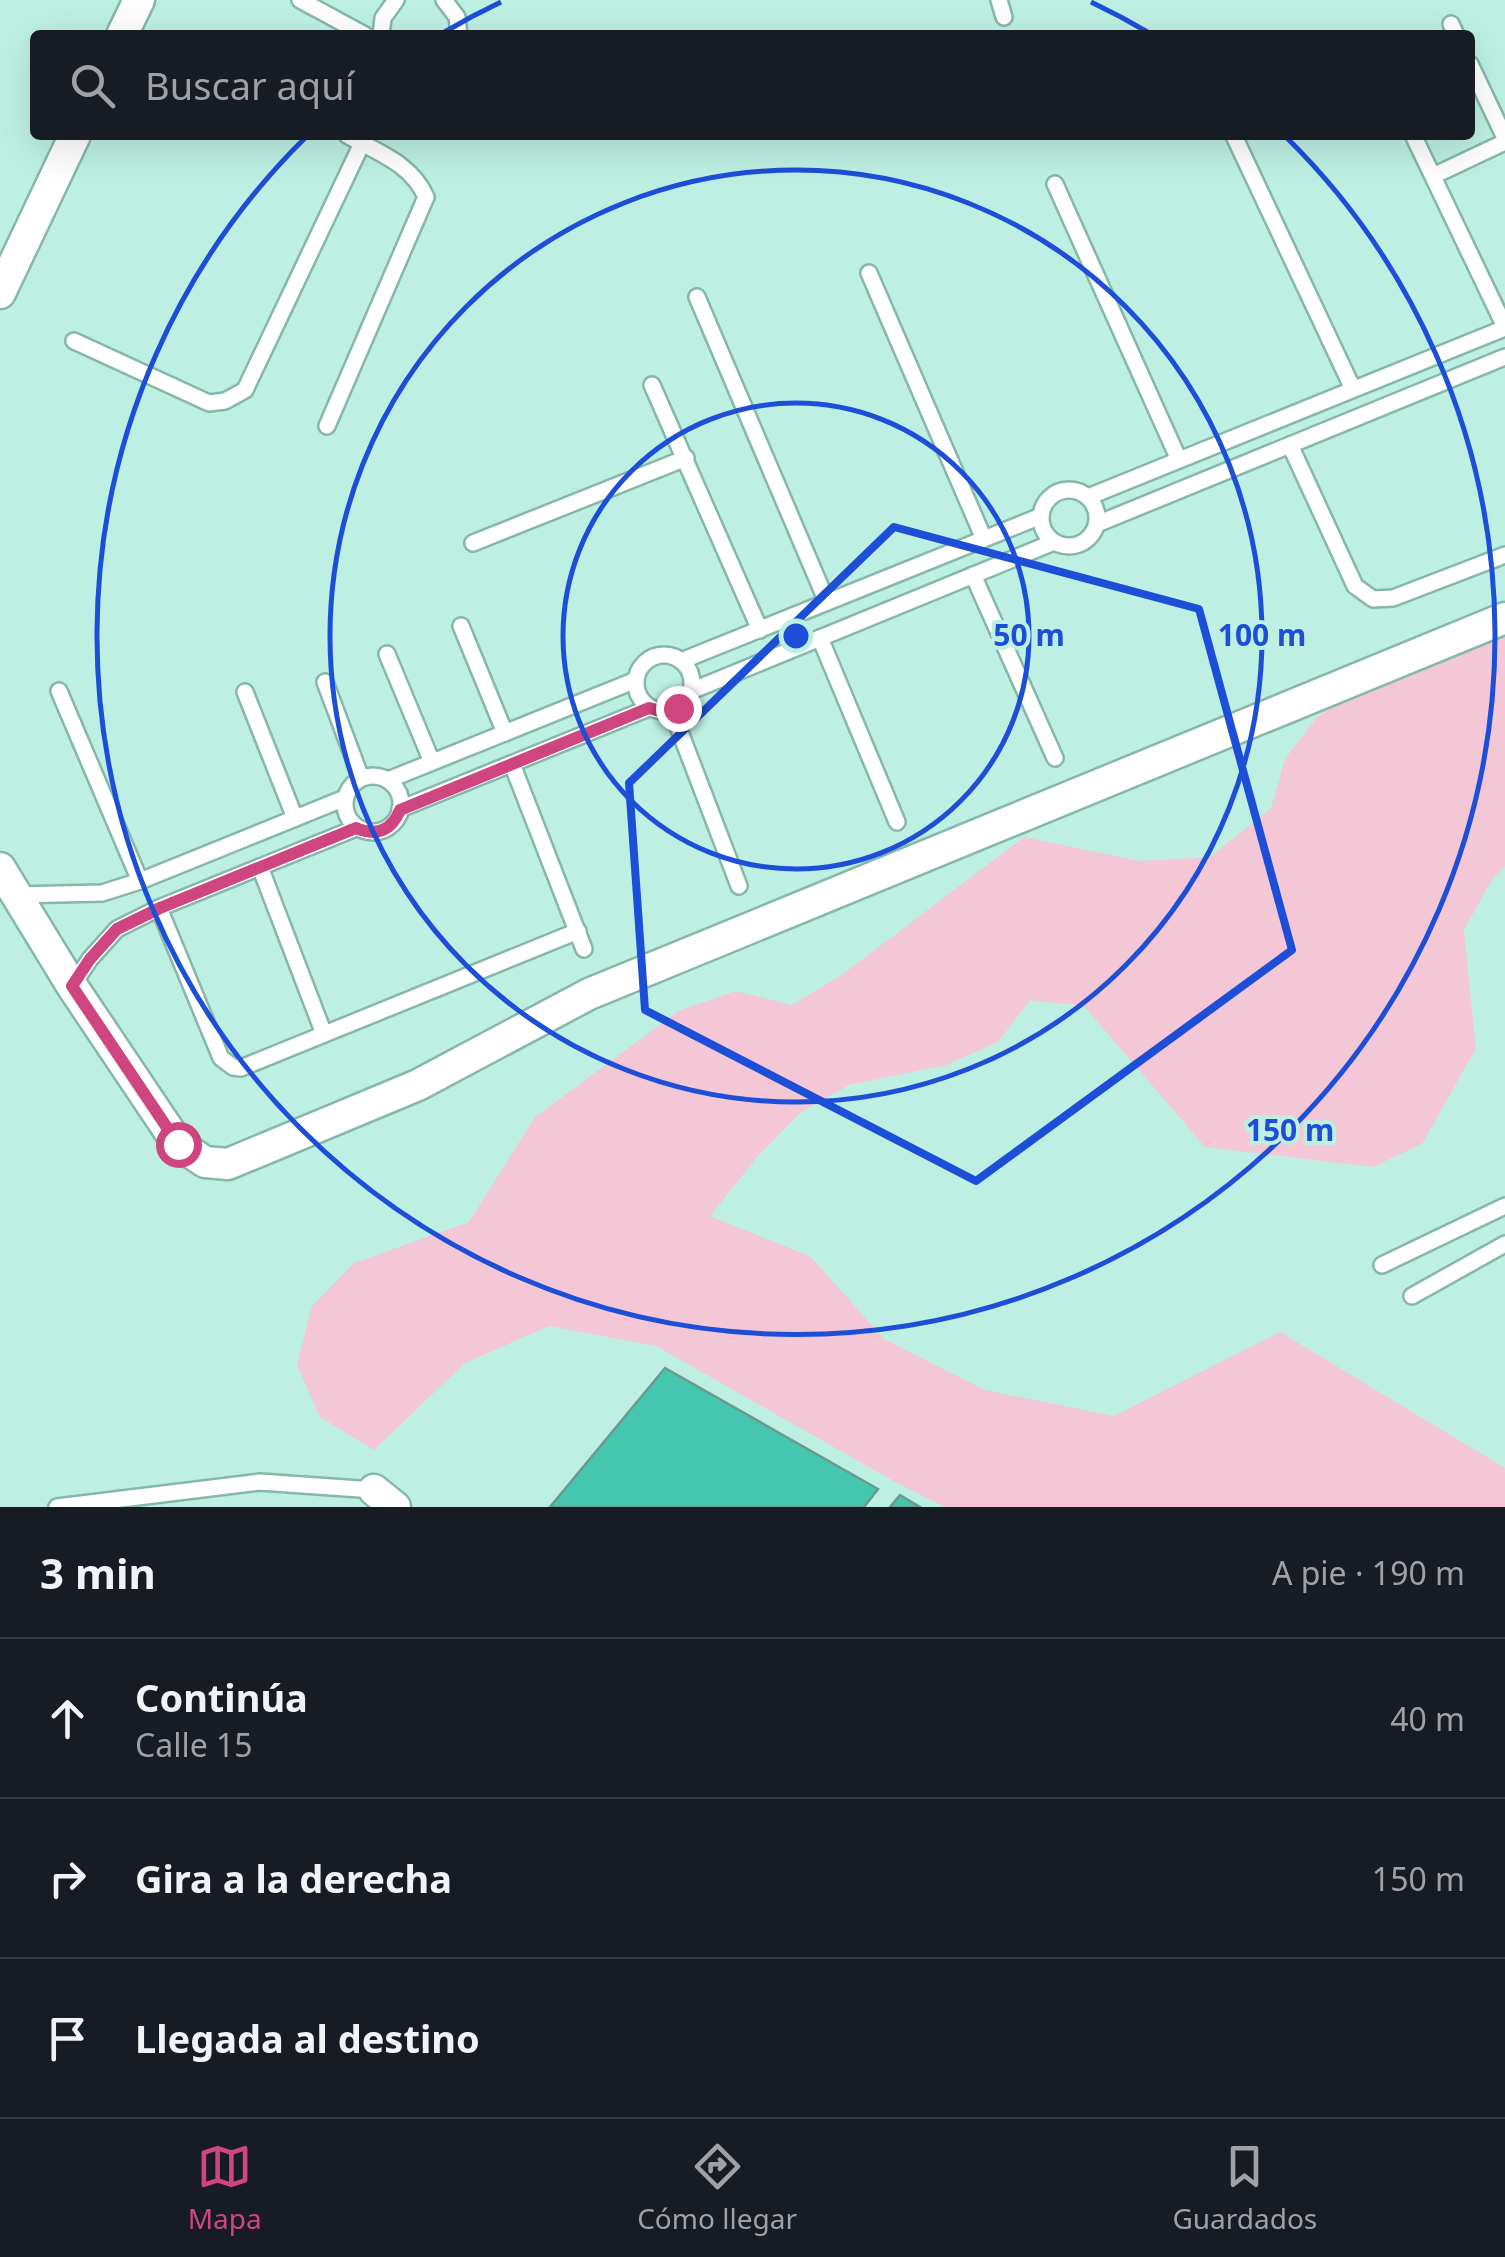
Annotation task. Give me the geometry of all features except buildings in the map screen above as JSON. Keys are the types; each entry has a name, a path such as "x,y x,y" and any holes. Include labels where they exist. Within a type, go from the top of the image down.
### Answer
{"street":[{"path":"124,30 139,0"},
{"path":"0,293 73,140"},
{"path":"8,881 72,986 178,1144 205,1162 228,1164 418,1085 589,994 1505,618"}],"lane":[{"path":"300,0 355,30"},
{"path":"381,30 382,18 396,0"},
{"path":"444,0 457,17 458,30"},
{"path":"999,0 1004,18"},
{"path":"1432,176 1505,140 1475,75"},
{"path":"74,341 209,402 225,402 245,390 358,140"},
{"path":"327,426 426,197 417,177 362,140"},
{"path":"1236,140 1353,390"},
{"path":"1088,497 1505,328 1415,140"},
{"path":"1055,184 1179,460"},
{"path":"869,274 984,539"},
{"path":"697,296 828,602"},
{"path":"1097,524 1505,357"},
{"path":"652,385 760,630"},
{"path":"1290,445 1355,586 1374,599 1393,598 1505,555"},
{"path":"473,543 686,458"},
{"path":"1063,490 1080,492 1096,509 1097,524 1094,533 1080,544 1062,546 1044,531 1041,516 1048,500 1063,490"},
{"path":"682,661 1041,516"},
{"path":"691,691 1054,542"},
{"path":"973,575 1055,758"},
{"path":"461,626 505,733"},
{"path":"820,638 897,822"},
{"path":"388,654 432,762"},
{"path":"400,810 649,708 672,710 684,704 691,691 691,674 682,661 666,655 643,664 636,680 638,696 649,708"},
{"path":"388,780 636,680"},
{"path":"325,682 361,778"},
{"path":"59,691 140,881"},
{"path":"244,692 295,818"},
{"path":"672,710 739,886"},
{"path":"512,764 584,949"},
{"path":"380,776 388,780 399,793 400,810 391,826 365,832 356,828 346,814 345,798 351,786 361,778 380,776"},
{"path":"8,881 102,893 345,798"},
{"path":"72,986 117,929 356,828"},
{"path":"260,867 324,1034"},
{"path":"160,908 221,1058 233,1067 249,1066 578,931"},
{"path":"1382,1265 1505,1206"},
{"path":"1412,1296 1505,1244"},
{"path":"57,1507 260,1482 385,1499"}],"highlighted area":[{"path":"894,527 1199,609 1292,950 976,1181 645,1010 629,783"}],"shaded area":[{"path":"1505,632 1505,866 1492,879 1464,930 1476,1048 1422,1144 1373,1167 1205,1147 1084,1006 1030,1000 998,1042 946,1065 849,1085 800,1113 757,1157 710,1216 811,1257 884,1339 985,1390 1114,1416 1280,1332 1505,1468 1505,1507 945,1507 656,1346 549,1326 465,1363 374,1450 320,1417 297,1365 312,1306 354,1263 469,1222 535,1117 680,1010 736,991 792,1005 843,974 1024,837 1139,861 1210,857 1271,808 1285,759 1316,718 1350,694"}],"route":[{"path":"178,1144 72,986 117,929 356,828 365,832 383,830 391,826 400,810 649,708 664,712 678,708"}]}
